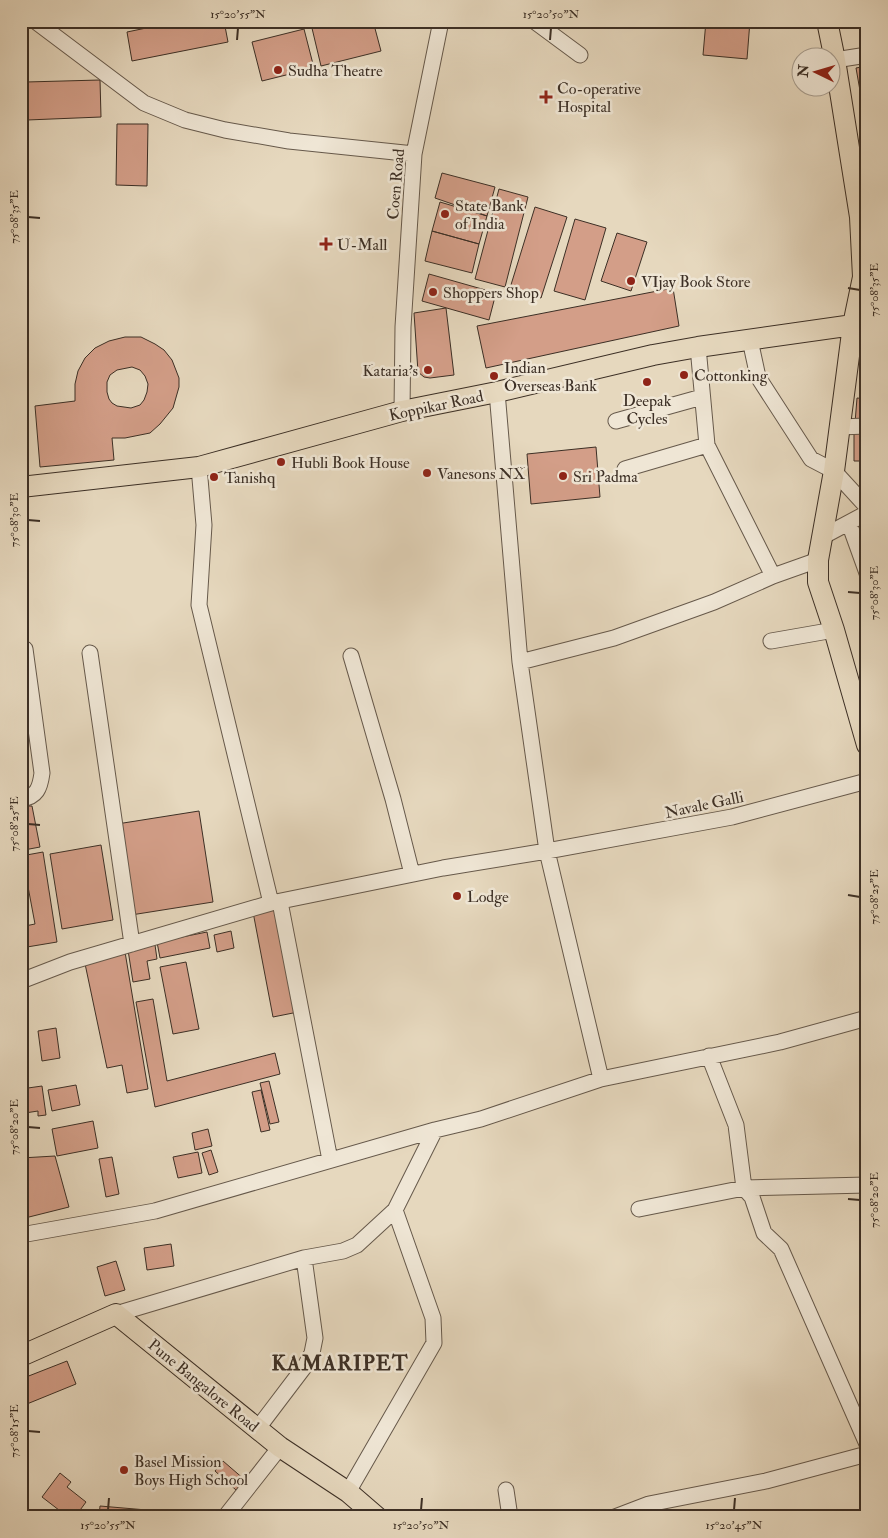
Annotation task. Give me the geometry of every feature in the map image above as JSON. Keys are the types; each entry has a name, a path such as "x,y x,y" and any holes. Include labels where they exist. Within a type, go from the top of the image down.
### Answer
{"main road":[{"path":"827,21 833,48"},
{"path":"840,91 860,217 863,277 860,326 839,427 834,471 818,560 818,582 834,630 867,745"},
{"name":"Koppikar Road","path":"21,487 199,467 402,411 497,392 653,354 860,326"},
{"path":"21,1356 116,1314"},
{"name":"Pune Bangalore Road","path":"116,1314 280,1447 348,1492 377,1517"}],"street":[{"path":"34,21 144,103 185,120 225,130 290,141 414,154"},
{"name":"Coen Road","path":"402,411 403,327 414,154 441,21"},
{"path":"534,21 580,55"},
{"path":"840,59 867,55"},
{"path":"750,340 758,377 811,459 834,471 867,507"},
{"path":"698,347 707,445 772,576"},
{"path":"497,392 520,662 547,851 601,1079"},
{"path":"616,421 702,397"},
{"path":"839,427 867,426"},
{"path":"625,469 707,445"},
{"path":"199,467 204,526 199,605 276,902 330,1160"},
{"path":"822,536 867,513"},
{"path":"849,523 867,573"},
{"path":"520,662 614,638 714,602 772,576 818,560"},
{"path":"771,641 834,630"},
{"path":"21,799 35,794 40,785 42,774 26,650"},
{"path":"90,653 132,944"},
{"path":"351,656 393,799 412,874"},
{"name":"Navale Galli","path":"21,981 70,962 276,902 412,874 732,817 867,781"},
{"path":"21,1235 155,1211 435,1130 481,1119 601,1079 780,1042 867,1018"},
{"path":"709,1056 736,1125 744,1188 752,1197 764,1233 782,1249 867,1444"},
{"path":"116,1314 304,1258 343,1251 357,1245 395,1210 435,1130"},
{"path":"639,1209 744,1188 867,1185"},
{"path":"348,1492 434,1343 433,1318 395,1210"},
{"path":"258,1428 305,1366 312,1353 315,1338 304,1258"},
{"path":"225,1517 280,1447"},
{"path":"615,1517 649,1504 766,1481 867,1454"},
{"path":"506,1490 510,1517"}],"building":[{"path":"180,21 224,21 228,42 132,61 127,32"},
{"path":"322,21 373,21 381,51 321,66 311,24"},
{"path":"706,21 750,21 747,59 703,55"},
{"path":"304,29 314,68 262,81 252,42"},
{"path":"867,66 867,119 865,119 856,68"},
{"path":"100,80 101,117 27,120 26,82"},
{"path":"117,124 148,124 147,186 116,185"},
{"path":"442,173 495,187 487,216 435,198"},
{"path":"499,189 528,197 505,287 475,279"},
{"path":"440,202 487,216 479,244 432,231"},
{"path":"535,207 567,217 541,298 510,288"},
{"path":"575,219 606,228 585,300 554,291"},
{"path":"432,231 479,244 472,273 425,261"},
{"path":"617,233 647,242 631,291 601,281"},
{"path":"429,274 496,293 489,320 422,301"},
{"path":"673,288 679,326 486,368 477,326"},
{"path":"446,308 454,375 424,377 418,372 414,313"},
{"path":"125,337 141,337 164,350 172,360 179,378 179,387 173,408 150,433 125,438 112,438 114,460 40,467 35,406 75,401 75,384 78,371 85,358 95,348 109,341","holes":["132,367 140,370 148,384 144,400 140,405 131,408 117,406 112,403 107,392 107,382 110,375 117,370"]},
{"path":"857,398 867,399 867,423 855,423"},
{"path":"854,431 867,431 867,461 854,461"},
{"name":"Sri Padma","path":"596,447 600,497 531,504 527,454"},
{"path":"21,806 32,806 40,847 24,850 23,842 21,843"},
{"path":"199,811 213,902 131,915 117,824"},
{"path":"101,845 113,920 62,929 50,854"},
{"path":"43,852 57,942 21,948 21,907 25,926 35,924 26,876 21,877 21,856"},
{"path":"278,907 298,1012 273,1017 253,912"},
{"path":"231,931 234,948 217,952 214,935"},
{"path":"207,932 210,948 160,958 157,942"},
{"path":"155,945 157,959 147,961 150,979 133,982 128,950"},
{"path":"125,952 148,1089 127,1093 122,1065 107,1068 84,959"},
{"path":"186,962 199,1029 173,1034 160,967"},
{"path":"153,999 167,1081 275,1053 280,1074 155,1107 136,1002"},
{"path":"56,1028 60,1058 42,1061 38,1031"},
{"path":"269,1081 279,1122 270,1124 260,1083"},
{"path":"76,1085 80,1105 52,1111 48,1090"},
{"path":"42,1086 46,1115 38,1116 38,1111 25,1113 25,1110 21,1111 21,1089"},
{"path":"261,1090 270,1130 261,1132 252,1092"},
{"path":"93,1121 98,1148 57,1156 52,1129"},
{"path":"208,1129 212,1146 195,1150 192,1133"},
{"path":"211,1150 218,1172 209,1175 202,1153"},
{"path":"198,1152 202,1173 178,1178 173,1157"},
{"path":"55,1156 69,1207 21,1219 21,1158"},
{"path":"112,1157 119,1194 106,1197 99,1159"},
{"path":"171,1244 174,1266 147,1270 144,1248"},
{"path":"116,1261 125,1290 105,1296 97,1267"},
{"path":"67,1361 76,1384 22,1406 25,1412 21,1414 21,1379"},
{"path":"223,1461 245,1480 236,1490 215,1471"},
{"path":"60,1473 71,1482 67,1487 86,1502 75,1517 68,1517 42,1497"},
{"path":"100,1506 170,1512 169,1517 99,1517"}],"place":[{"name":"Sudha Theatre","path":"278,70"},
{"name":"Co-operative Hospital","path":"546,97"},
{"name":"State Bank of India","path":"445,214"},
{"name":"U-Mall","path":"326,244"},
{"name":"VIjay Book Store","path":"631,281"},
{"name":"Shoppers Shop","path":"433,292"},
{"name":"Kataria's","path":"428,370"},
{"name":"Cottonking","path":"684,375"},
{"name":"Indian Overseas Bank","path":"494,376"},
{"name":"Deepak Cycles","path":"647,382"},
{"name":"Hubli Book House","path":"281,462"},
{"name":"Vanesons NX","path":"427,473"},
{"name":"Sri Padma","path":"563,476"},
{"name":"Tanishq","path":"214,477"},
{"name":"Lodge","path":"457,896"},
{"name":"Basel Mission Boys High School","path":"124,1470"}],"district":[{"name":"KAMARIPET","path":"340,1363"}]}
